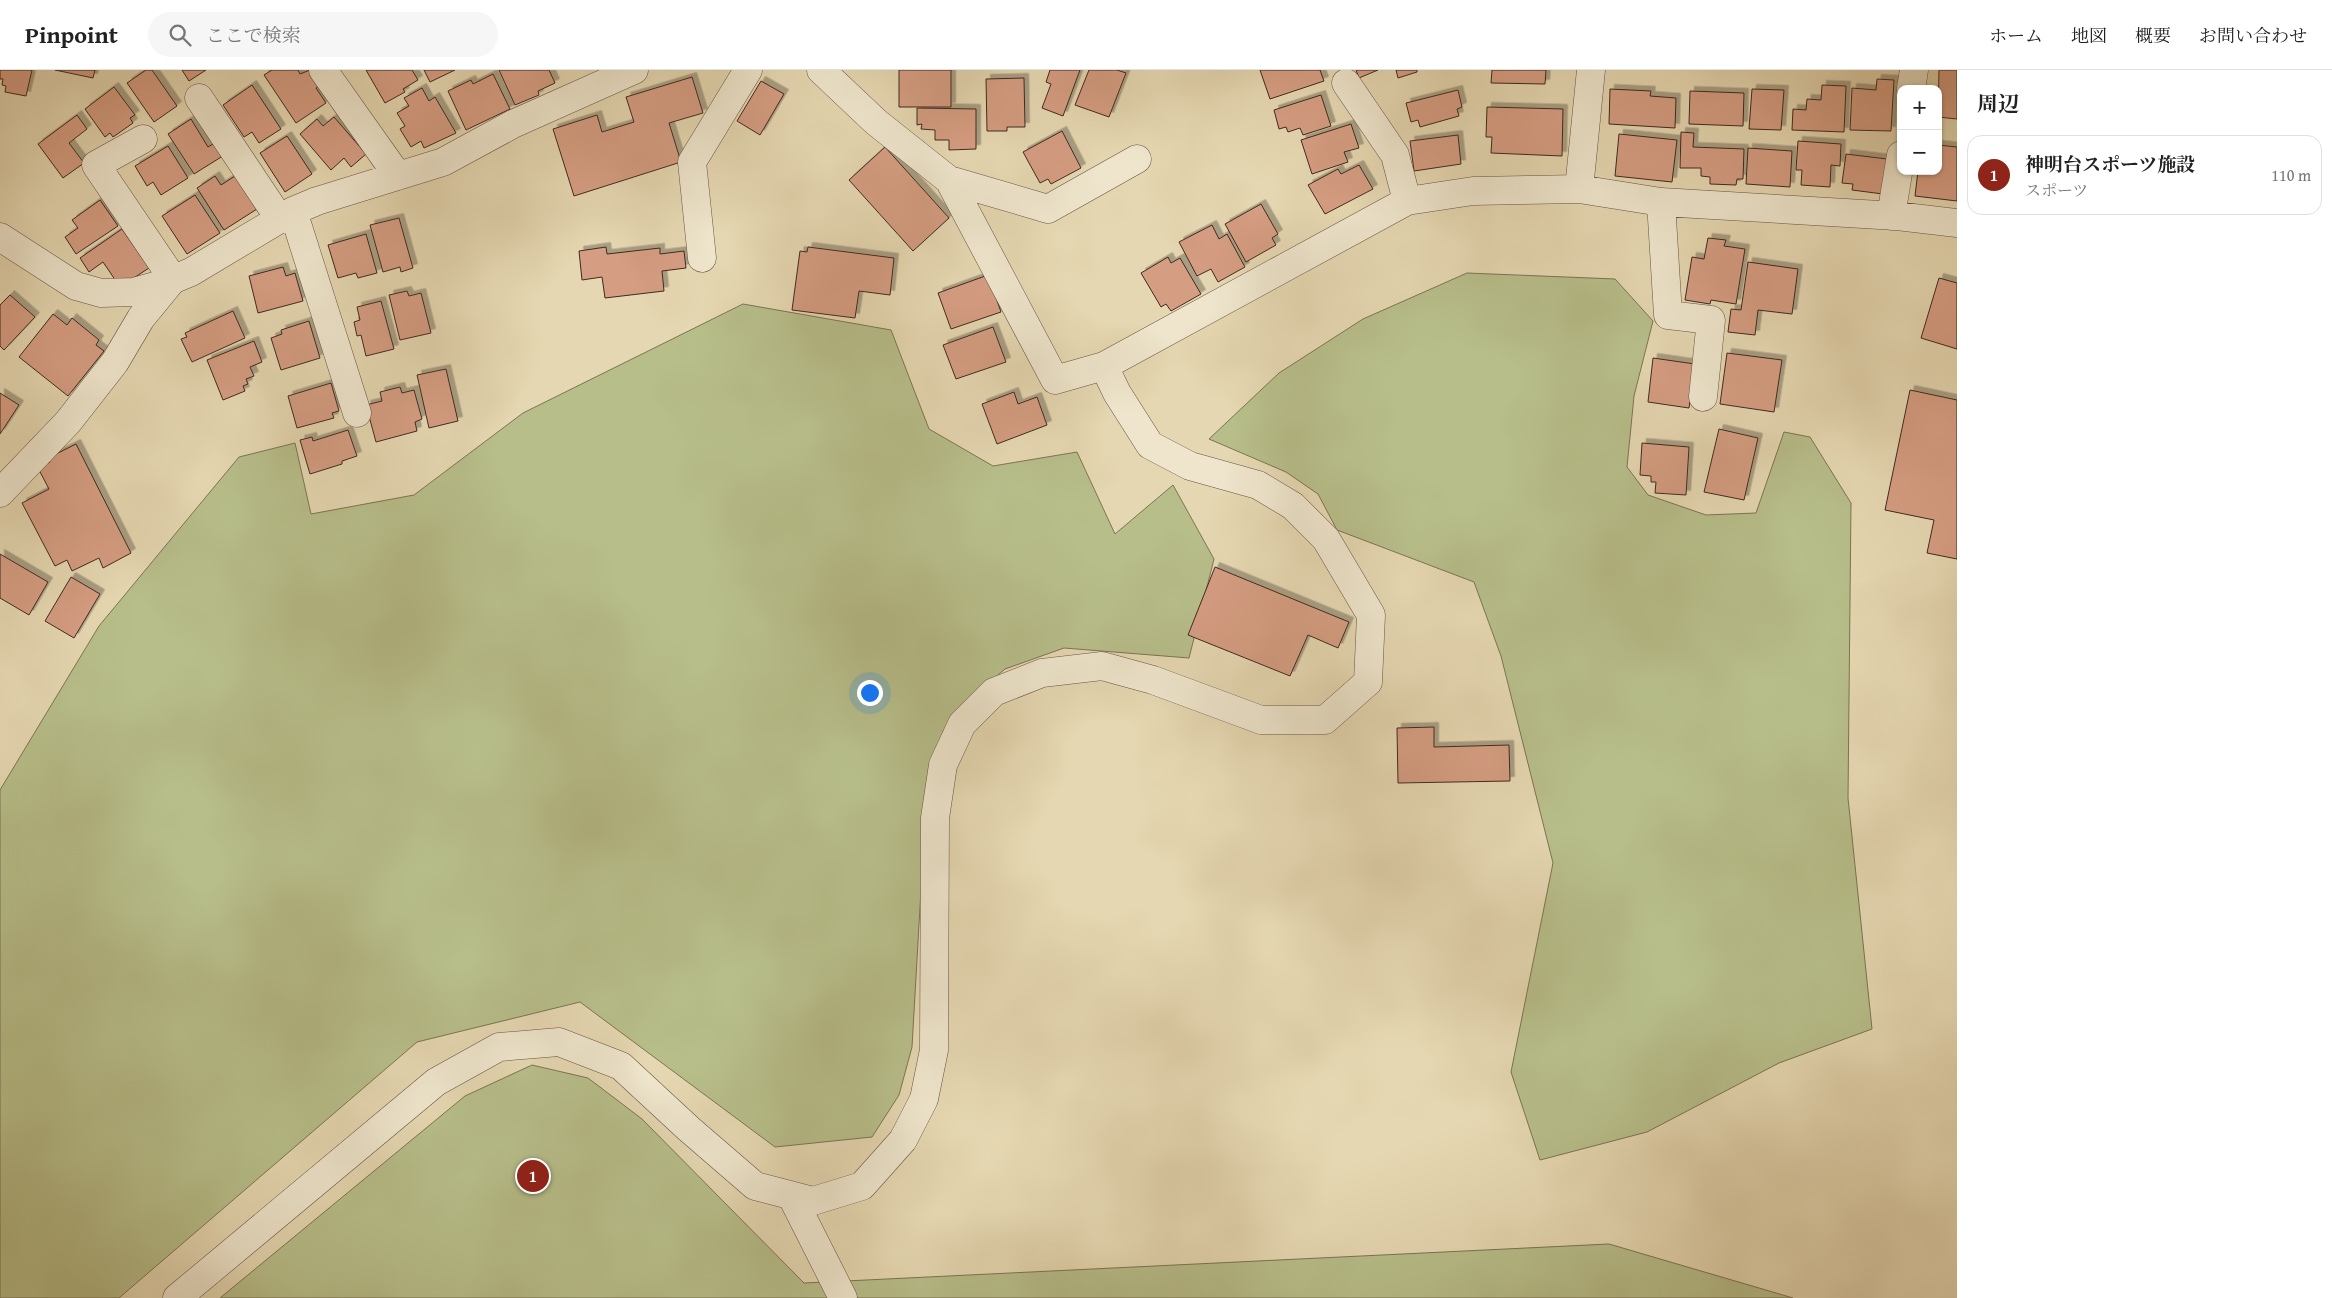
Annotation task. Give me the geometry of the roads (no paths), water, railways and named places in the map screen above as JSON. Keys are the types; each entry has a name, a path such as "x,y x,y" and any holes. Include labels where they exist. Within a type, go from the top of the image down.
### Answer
{"street":[{"path":"323,70 398,176"},
{"path":"0,236 76,286 93,291 134,292 191,272 286,214 317,201 443,162 513,124 634,70"},
{"path":"702,258 692,162 748,70"},
{"path":"821,70 876,122 949,180 1048,209 1137,159"},
{"path":"1579,189 1591,70"},
{"path":"1912,85 1914,70"},
{"path":"1346,83 1395,155 1407,201"},
{"path":"199,98 286,214 357,413"},
{"path":"143,140 96,165 173,279"},
{"path":"1891,216 1898,175"},
{"path":"949,180 1055,380 1104,366 1407,201 1473,191 1579,189 1661,202 1891,216 1957,223"},
{"path":"1661,202 1668,315 1711,320 1703,397"},
{"path":"0,493 68,422 115,362 141,318 173,279"},
{"path":"177,1298 436,1082 499,1047 559,1042 621,1066 689,1129 755,1186 813,1201 862,1186 903,1140 924,1099 934,1050 936,818 944,765 962,724 994,692 1042,673 1102,666 1153,680 1261,720 1324,720 1368,682 1371,615 1326,539 1294,506 1258,485 1190,466 1150,445 1117,393 1104,366"},
{"path":"792,1195 843,1298"}],"place":[{"name":"神明台スポーツ施設","path":"533,1176"}]}
